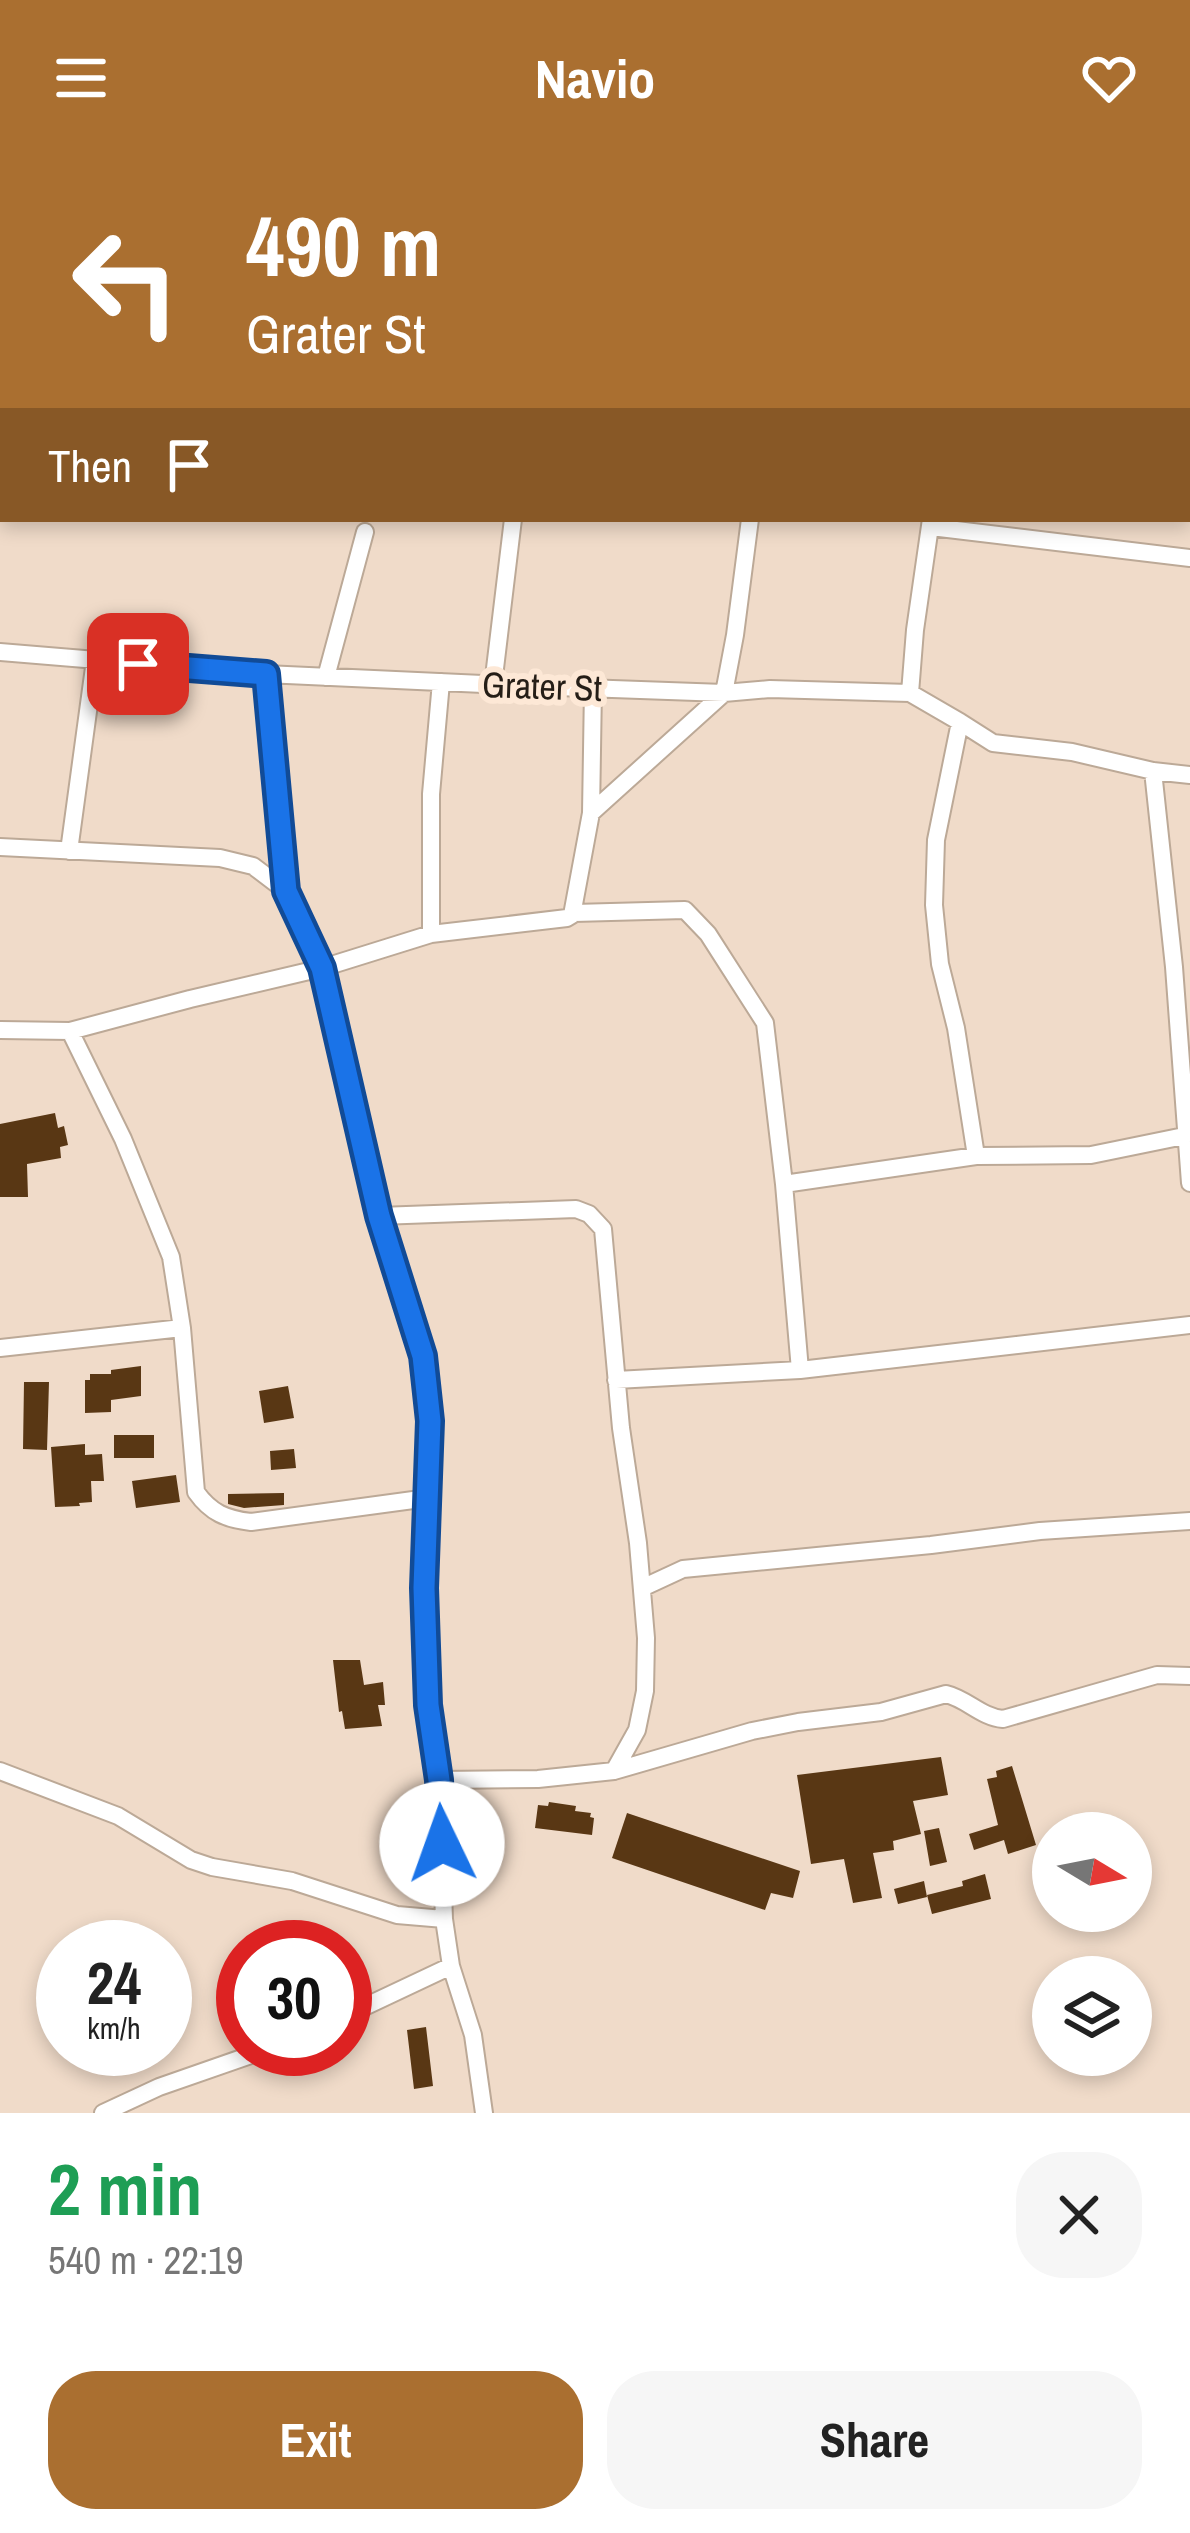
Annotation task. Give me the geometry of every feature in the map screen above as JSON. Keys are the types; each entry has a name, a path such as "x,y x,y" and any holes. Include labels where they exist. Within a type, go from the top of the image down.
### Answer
{"street":[{"path":"493,685 513,522"},
{"path":"591,813 724,693 750,522"},
{"path":"1190,558 931,523 910,692 993,743 1072,752 1190,775"},
{"path":"326,677 365,532"},
{"name":"Grater St","path":"0,652 266,674 493,685 724,693 770,689 910,692"},
{"path":"69,851 95,660"},
{"path":"266,674 286,891 322,968 379,1216 423,1356 430,1421 424,1588 428,1705 439,1780 444,1919 472,2035 484,2113"},
{"path":"431,934 431,794 441,682"},
{"path":"574,913 591,813 593,688"},
{"path":"960,722 936,840 934,905 940,964 956,1028 976,1156"},
{"path":"1153,771 1182,966 1184,1136 1190,1183"},
{"path":"0,847 220,858 254,866 286,891"},
{"path":"0,1030 70,1031 322,968 431,934 567,918 574,913 685,910 709,934 764,1023 800,1370"},
{"path":"70,1031 123,1139 171,1257 196,1492 207,1507 226,1519 251,1522 428,1498"},
{"path":"784,1184 976,1156 1091,1155 1184,1136"},
{"path":"379,1216 576,1209 603,1228 646,1638 645,1690 637,1730 614,1771"},
{"path":"616,1380 800,1370 1190,1325"},
{"path":"0,1348 182,1328"},
{"path":"642,1588 683,1569 1040,1531 1190,1521"},
{"path":"439,1780 538,1779 614,1771 752,1731 881,1712 946,1694 990,1717 1003,1718 1157,1675 1190,1676"},
{"path":"0,1771 118,1816 190,1860 212,1868 292,1881 397,1915 444,1919"},
{"path":"372,2003 452,1966"},
{"path":"103,2113 216,2067"}],"building":[{"path":"55,1113 68,1145 60,1147 61,1158 27,1164 28,1197 0,1197 0,1124"},
{"path":"141,1366 141,1396 111,1400 111,1412 85,1413 85,1380 90,1380 90,1374"},
{"path":"24,1382 49,1382 47,1450 23,1449"},
{"path":"288,1386 294,1418 264,1423 259,1391"},
{"path":"114,1435 154,1435 154,1458 114,1458"},
{"path":"85,1444 85,1455 102,1454 104,1481 91,1481 92,1502 55,1507 51,1447"},
{"path":"294,1449 296,1468 271,1470 270,1451"},
{"path":"176,1475 180,1502 136,1508 132,1481"},
{"path":"284,1493 284,1505 244,1508 228,1504 228,1494"},
{"path":"333,1660 360,1660 364,1685 383,1682 385,1705 378,1705 382,1726 345,1729"},
{"path":"941,1757 948,1795 913,1801 921,1834 893,1841 894,1850 873,1853 882,1898 853,1903 844,1859 811,1864 797,1775"},
{"path":"1012,1766 1032,1832 1032,1846 1008,1854 1004,1840 974,1850 969,1834 998,1825 987,1779 997,1777 996,1771"},
{"path":"549,1802 591,1813 592,1835 535,1828 538,1805"},
{"path":"627,1813 800,1871 793,1898 771,1893 765,1910 612,1858"},
{"path":"939,1828 947,1862 930,1866 924,1831"},
{"path":"985,1874 991,1899 932,1914 927,1895 963,1886 962,1881"},
{"path":"924,1881 927,1897 898,1904 894,1889"},
{"path":"426,2027 433,2086 414,2089 407,2030"}],"route":[{"path":"138,664 266,674 286,891 322,968 379,1216 423,1356 430,1421 424,1588 428,1705 442,1844"}]}
